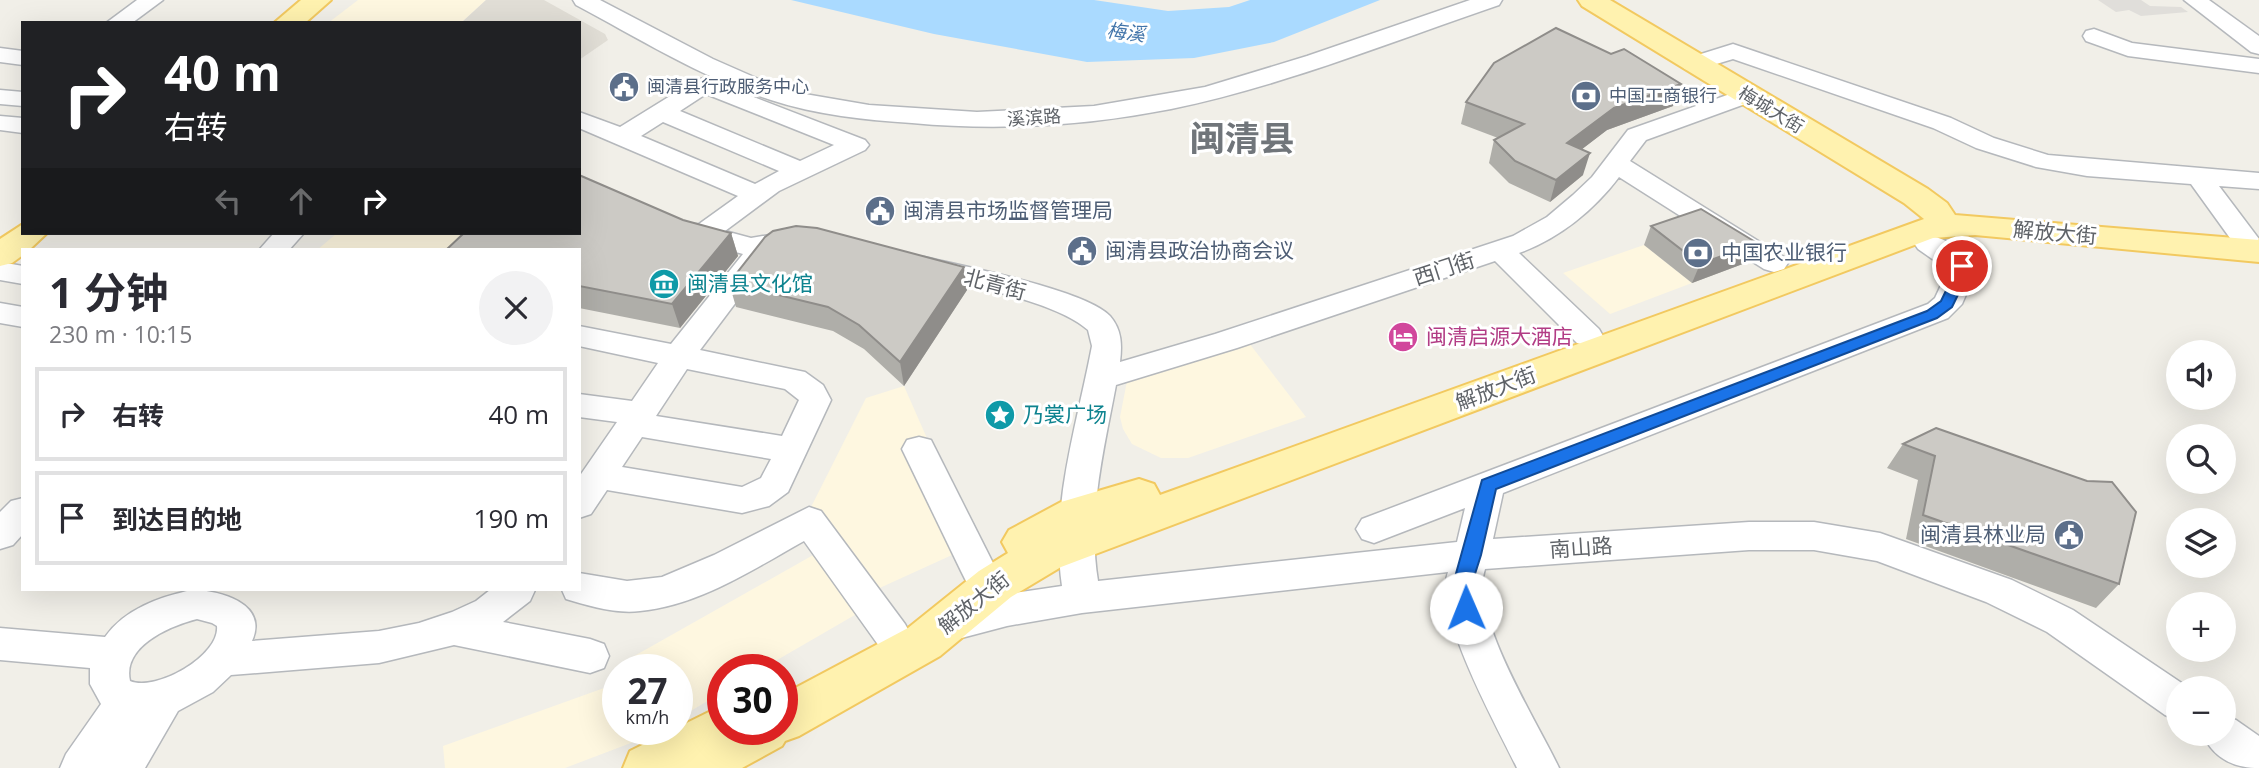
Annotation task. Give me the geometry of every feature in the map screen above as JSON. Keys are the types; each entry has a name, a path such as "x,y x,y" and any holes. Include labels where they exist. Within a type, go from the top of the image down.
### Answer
{"main road":[{"path":"290,21 318,0"},
{"path":"310,21 337,0"},
{"name":"梅城大街","path":"1591,0 1693,64 1916,196 1936,226"},
{"name":"解放大街","path":"798,712 899,658 947,625 973,600 1075,529 1157,490 1588,336 1890,220 1936,226 2255,243"},
{"path":"0,237 21,221"},
{"name":"解放大街","path":"798,686 892,635 979,571 1042,531 1075,529 1936,226"},
{"path":"0,255 27,235"},
{"path":"648,768 707,736"},
{"path":"693,768 737,745"}],"street":[{"path":"120,21 147,0"},
{"name":"溪滨路","path":"584,0 713,66 778,94 863,111 988,121 1105,111 1206,94 1274,74 1490,0"},
{"path":"2196,0 2259,47"},
{"path":"2094,36 2128,49 2259,66"},
{"path":"1693,64 1733,51 1928,117 1985,143 2045,162 2087,169 2259,181"},
{"path":"0,55 21,58"},
{"path":"622,137 704,85 856,145 798,170 756,194 702,234"},
{"name":"西门街","path":"1102,378 1226,341 1500,250 1543,232 1557,223 1601,183 1637,135 1747,95"},
{"path":"0,97 21,99"},
{"path":"662,111 798,170"},
{"path":"581,120 756,194"},
{"path":"0,123 21,126"},
{"path":"1615,163 1773,263"},
{"path":"2199,177 2255,243"},
{"path":"666,219 737,245 764,247 802,238 826,240"},
{"path":"1374,529 1938,312 1947,304 1963,270 1936,226"},
{"path":"275,248 288,235"},
{"path":"581,502 679,356 764,247"},
{"path":"1500,250 1588,336"},
{"name":"北青街","path":"891,257 1083,312 1096,320 1105,331 1107,345 1102,378 1075,529 1076,572 1082,598"},
{"path":"0,271 21,275"},
{"path":"0,313 21,317"},
{"path":"581,336 794,380 804,386 815,400 776,483 769,491 742,500 599,476"},
{"path":"581,405 791,450"},
{"path":"919,449 979,571"},
{"path":"1489,485 1464,577 1466,608 1483,655 1538,768"},
{"path":"0,536 21,514"},
{"path":"581,588 620,595 661,593 684,586 809,522 892,635"},
{"name":"南山路","path":"947,625 1007,610 1082,598 1472,555 1761,536 1814,536 1855,541 1926,563 2030,606 2100,646 2166,694"},
{"path":"224,659 400,645 491,611 516,591"},
{"path":"197,604 215,605 227,611 234,621 236,633 224,659 205,678 164,698 144,702 125,700 112,692 106,680 108,664 134,631 175,609 197,604"},
{"path":"451,628 590,656"},
{"path":"0,644 114,654"},
{"path":"123,768 164,698"},
{"path":"81,768 125,700"},
{"path":"2236,743 2259,760"}],"shaded area":[{"path":"358,0 486,0 463,21 331,21"},
{"path":"486,0 544,0 605,34 608,40 581,59 581,21 463,21"},
{"path":"2098,0 2141,0 2150,6 2181,7 2188,12 2141,16 2129,10 2116,12"},
{"path":"335,235 496,235 483,248 319,248"},
{"path":"1644,245 1692,283 1610,314 1563,273"},
{"path":"1249,343 1306,417 1188,458 1161,458 1132,444 1123,429 1120,417 1127,381"},
{"path":"904,386 974,545 873,591 809,511 866,398"},
{"path":"815,554 860,612 788,654 707,654 707,701 693,710 693,654 638,654"},
{"path":"602,689 602,745 626,745 565,768 445,768 443,746"}],"water":[{"name":"梅溪","path":"791,0 1094,0 1168,11 1229,7 1250,0 1380,0 1274,42 1194,58 1087,62 934,34"}],"building":[{"path":"1556,28 1611,54 1624,49 1681,84 1614,108 1567,143 1590,153 1556,180 1515,161 1494,140 1524,124 1466,102 1494,63"},
{"path":"581,176 683,220 731,233 672,304 581,286 581,248 448,248 462,235 581,235"},
{"path":"1701,209 1757,243 1700,264 1651,226"},
{"path":"796,226 817,228 964,267 900,362 859,325 828,307 729,283 765,237 773,231"},
{"path":"1936,428 2087,481 2112,482 2136,512 2119,584 1923,515 1935,456 1903,444"}],"place":[{"name":"闽清县行政服务中心","path":"624,87"},
{"name":"中国工商银行","path":"1586,96"},
{"name":"闽清县市场监督管理局","path":"880,211"},
{"name":"闽清县政治协商会议","path":"1082,251"},
{"name":"中国农业银行","path":"1698,253"},
{"name":"闽清县文化馆","path":"664,284"},
{"name":"闽清启源大酒店","path":"1403,337"},
{"name":"乃裳广场","path":"1000,415"},
{"name":"闽清县林业局","path":"2069,535"}],"district":[{"name":"闽清县","path":"1242,139"}],"route":[{"path":"1466,608 1464,577 1489,485 1938,312 1947,304 1963,270 1962,266"}]}
